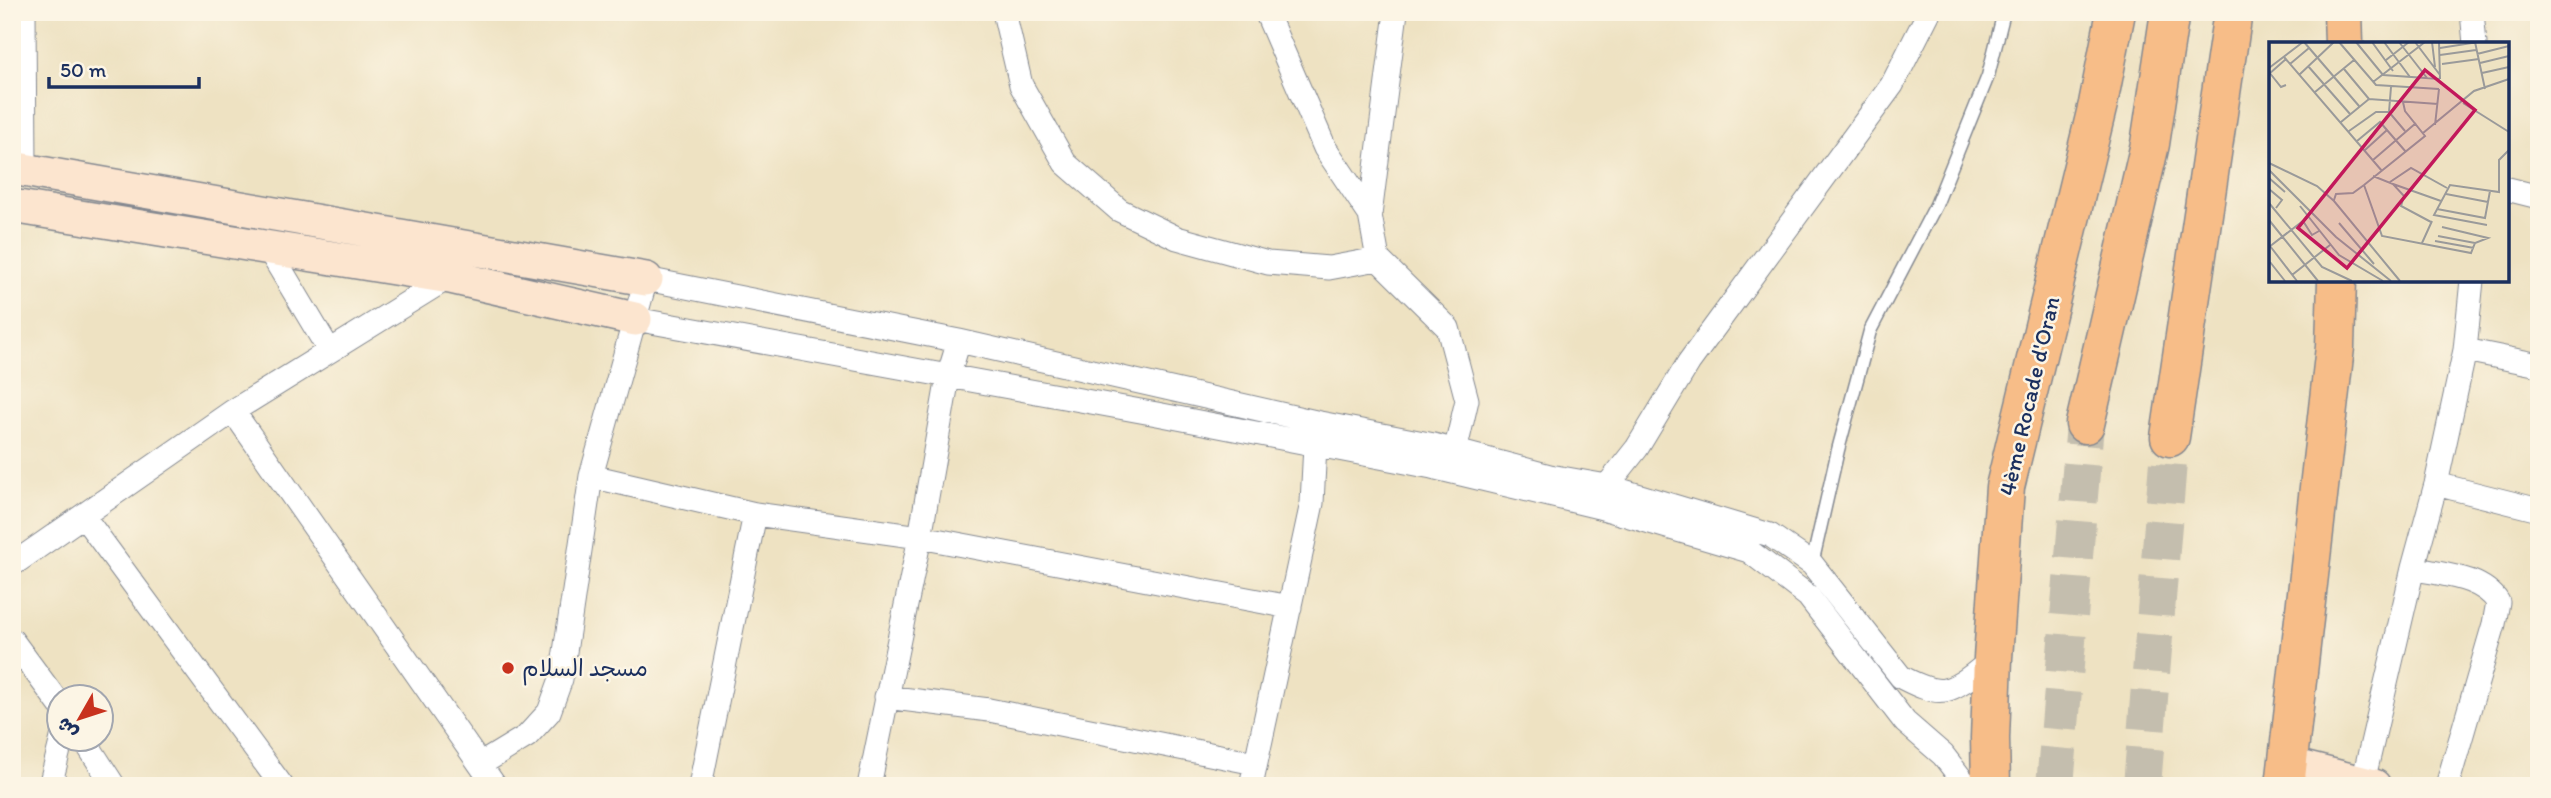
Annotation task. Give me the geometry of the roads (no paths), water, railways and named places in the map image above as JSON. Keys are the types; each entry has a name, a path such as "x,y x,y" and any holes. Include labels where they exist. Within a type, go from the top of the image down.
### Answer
{"highway":[{"name":"4ème Rocade d'Oran","path":"1991,786 1993,658 2005,487 2098,104 2116,12"},
{"path":"2085,424 2150,144 2170,12"},
{"path":"2170,437 2232,12"},
{"path":"2343,12 2344,42"},
{"path":"2286,775 2334,347 2337,282"}],"main road":[{"path":"19,169 646,279"},
{"path":"12,206 450,277 635,319"},
{"path":"2286,775 2367,785"}],"street":[{"path":"19,169 24,12"},
{"path":"1004,12 1021,85 1065,163 1119,210 1177,238 1268,263 1329,268 1378,259"},
{"path":"1266,12 1325,148 1370,215"},
{"path":"1395,12 1370,215 1378,259 1448,328 1467,400 1454,461"},
{"path":"1607,486 1637,448 1689,362 1892,85 1929,12"},
{"path":"2473,12 2475,42"},
{"path":"2509,190 2539,197"},
{"path":"268,248 329,350"},
{"path":"12,565 233,411 489,252"},
{"path":"481,764 527,736 549,712 561,680 591,476 646,279 959,341 1318,434 1454,461 1607,486 1770,535 1818,571 1901,677 1915,684 1945,690 1979,672 1993,658"},
{"path":"2367,785 2413,568 2436,484 2465,350 2472,282"},
{"path":"635,319 1157,414 1318,434"},
{"path":"869,786 920,537 948,377 959,341"},
{"path":"2465,350 2539,365"},
{"path":"233,411 495,786"},
{"path":"1251,786 1312,503 1318,434"},
{"path":"1454,461 1748,551 1808,596 1905,722 1943,755 1967,786"},
{"path":"591,476 755,514 920,537 1290,607"},
{"path":"2436,484 2539,510"},
{"path":"700,786 755,514"},
{"path":"84,517 282,786"},
{"path":"2413,568 2478,583 2490,590 2498,601 2494,624 2447,786"},
{"path":"1808,596 1818,571"},
{"path":"12,640 46,686"},
{"path":"886,697 989,710 1255,763"},
{"path":"50,786 58,752"},
{"path":"92,752 114,786"}],"lane":[{"path":"1818,571 1838,450 1870,331 1936,205 1988,76 2004,12"}],"tunnel":[{"path":"2055,786 2085,424"},
{"path":"2142,786 2170,437"}],"place":[{"name":"مسجد السلام","path":"508,668"}]}
